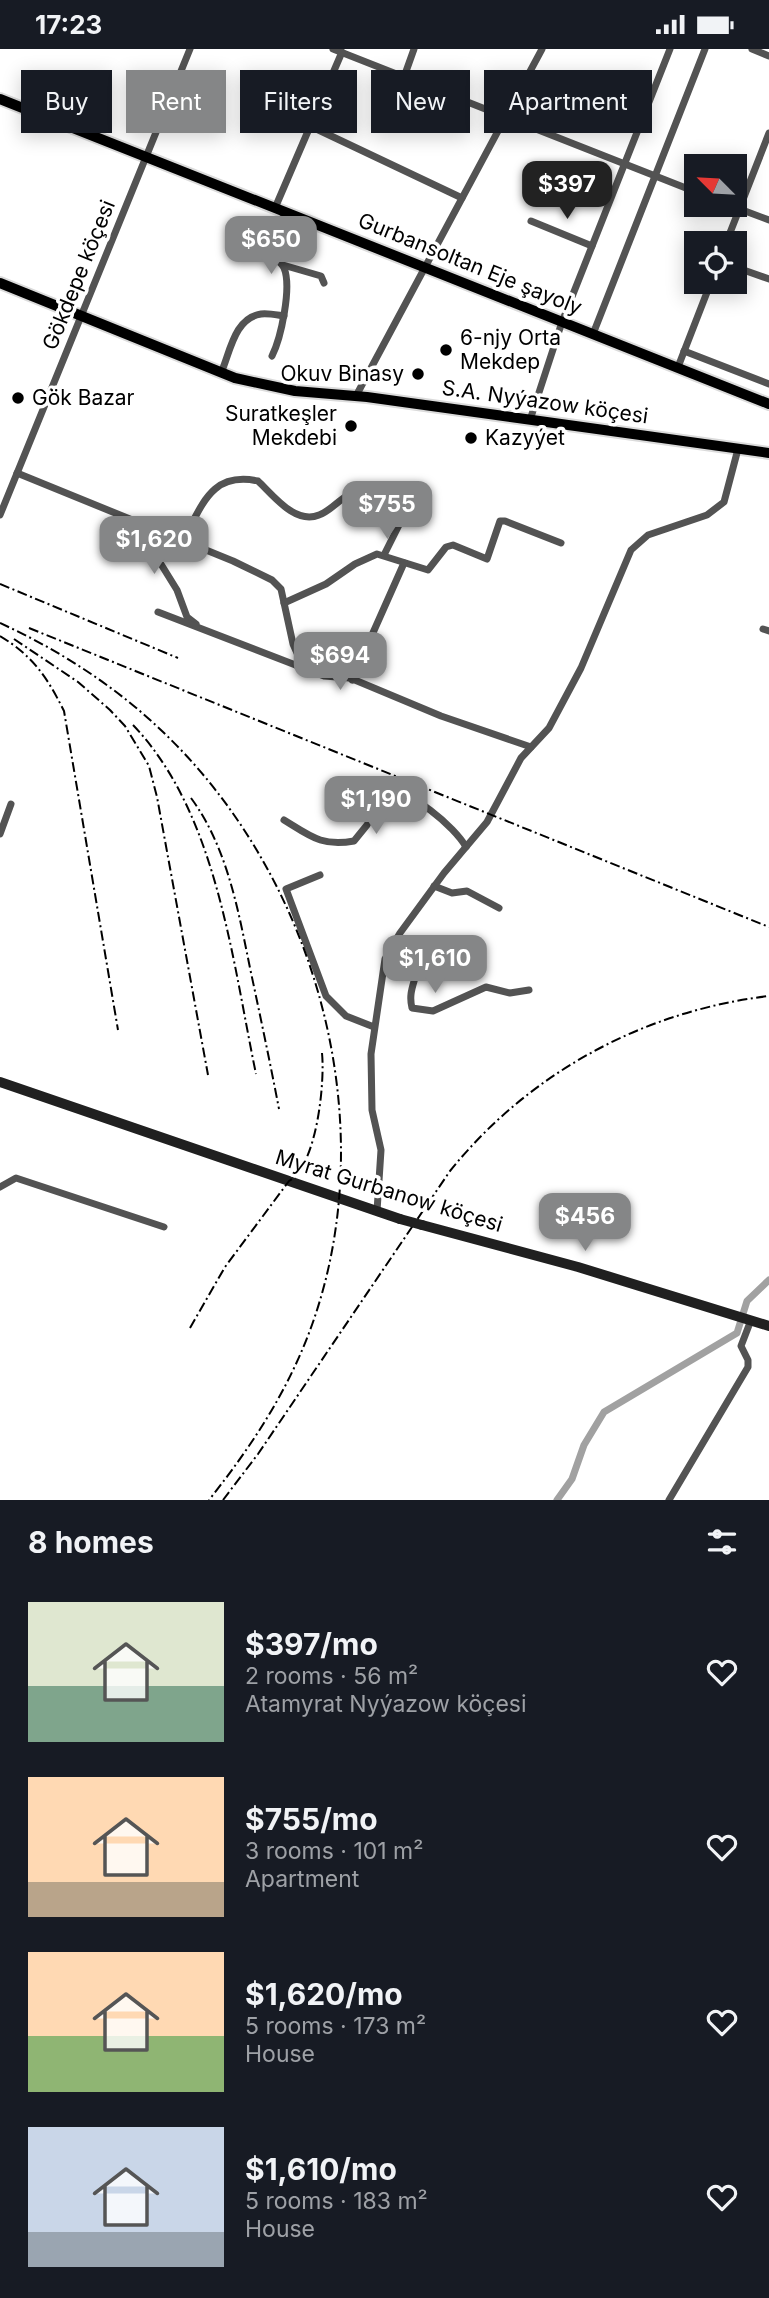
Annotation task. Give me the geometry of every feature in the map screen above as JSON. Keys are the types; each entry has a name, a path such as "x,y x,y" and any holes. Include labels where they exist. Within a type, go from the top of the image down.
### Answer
{"main road":[{"name":"Gurbansoltan Eje şayoly","path":"0,99 769,404"},
{"name":"S.A. Nyýazow köçesi","path":"0,283 221,373 267,387 356,396 769,453"}],"street":[{"name":"Gökdepe köçesi","path":"0,515 190,49"},
{"path":"406,70 414,49"},
{"path":"531,70 542,49"},
{"path":"652,94 670,49"},
{"path":"593,334 705,49"},
{"path":"753,49 769,56"},
{"path":"330,70 337,51 386,70"},
{"path":"308,133 280,210 271,252 274,259 283,265 321,276 324,283"},
{"path":"325,133 462,198"},
{"path":"356,396 497,133"},
{"path":"547,133 684,187"},
{"path":"530,420 562,322 637,133"},
{"path":"747,191 769,133"},
{"path":"747,212 769,221"},
{"path":"531,221 592,246"},
{"path":"272,356 284,316 283,265"},
{"path":"747,271 769,279"},
{"path":"678,367 706,294"},
{"path":"221,373 234,337 241,326 262,314 284,316"},
{"path":"684,351 769,384"},
{"path":"377,1211 381,1150 372,1110 371,1054 385,959 434,887 487,822 521,758 549,728 582,668 631,550 648,535 707,515 724,502 738,449"},
{"path":"17,473 183,540 272,580 281,589 293,644 301,661 312,672"},
{"path":"183,540 200,505 216,488 229,481 252,480 258,481 292,512 306,516 319,516 344,496 352,493 373,514 399,525 384,555"},
{"path":"284,603 326,585 355,564 377,554 428,570 446,547 453,545 487,559 500,521 561,543"},
{"path":"173,536 151,548 177,590 187,617 200,628"},
{"path":"352,680 404,562"},
{"path":"158,612 324,677 352,680 407,703 531,747"},
{"path":"284,820 325,842 337,844 354,841 385,790 391,790 406,796 446,822 466,847"},
{"path":"0,834 11,804"},
{"path":"320,874 286,889 326,996 346,1016 374,1027"},
{"path":"434,887 452,893 467,891 499,908"},
{"path":"391,948 404,951 418,959 418,970 409,996 412,1008 433,1011 485,987 510,993 529,990"},
{"name":"Myrat Gurbanow köçesi","path":"0,1082 400,1219 578,1267 769,1326"},
{"path":"0,1187 16,1178 164,1227"},
{"path":"669,1500 748,1367 748,1360 741,1346 751,1320"}],"waterway":[{"path":"557,1500 572,1479 584,1445 604,1412 737,1333 747,1301 769,1280"}],"railway":[{"path":"0,584 178,658"},
{"path":"0,623 65,657 106,684 162,731 217,791 262,859 298,933 323,1011 338,1092 341,1174 331,1255 309,1333 289,1378 239,1461 209,1500"},
{"path":"29,628 769,927"},
{"path":"0,636 22,651 38,668 64,711 118,1030"},
{"path":"14,639 78,682 110,710 125,726 149,766 208,1075"},
{"path":"133,725 161,761 184,800 203,844 229,936 256,1074"},
{"path":"191,798 214,837 230,879 279,1109"},
{"path":"223,1500 258,1454 450,1171 481,1136 515,1104 592,1052 634,1032 677,1016 722,1004 769,996"},
{"path":"190,1328 225,1267 289,1181 299,1172 306,1158 317,1122 322,1083 322,1053"}],"place":[{"name":"6-njy Orta Mekdep","path":"446,350"},
{"name":"Okuv Binasy","path":"418,374"},
{"name":"Gök Bazar","path":"18,398"},
{"name":"Suratkeşler Mekdebi","path":"351,426"},
{"name":"Kazyýet","path":"471,438"}]}
